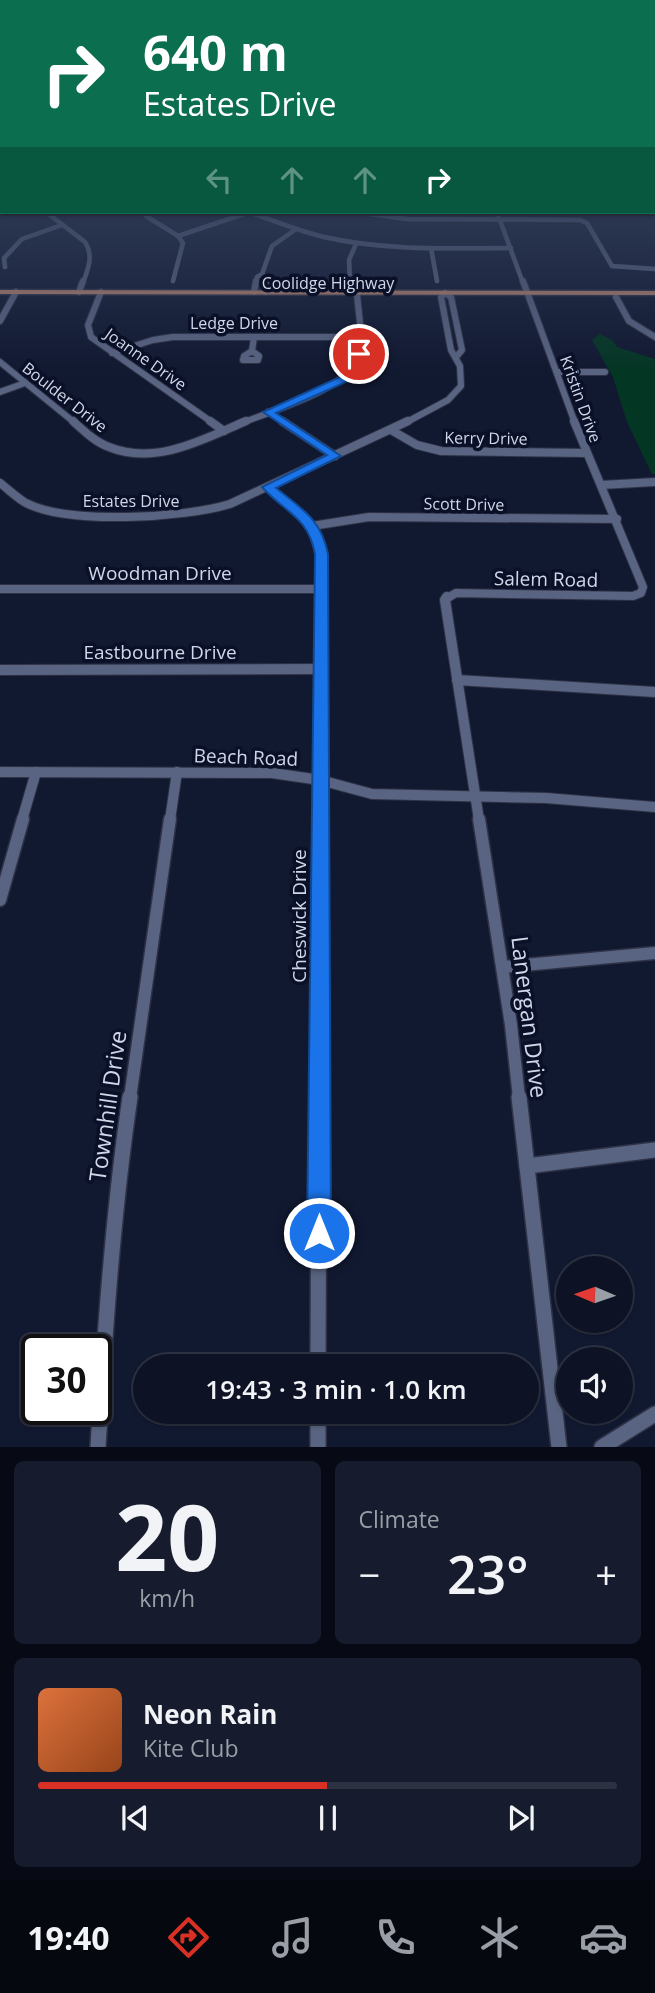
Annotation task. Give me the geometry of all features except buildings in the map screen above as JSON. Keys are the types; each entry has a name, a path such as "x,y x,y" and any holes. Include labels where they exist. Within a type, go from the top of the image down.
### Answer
{"main road":[{"name":"Coolidge Highway","path":"15,294 265,292 357,295"},
{"name":"Coolidge Highway","path":"0,294 655,295"}],"street":[{"path":"5,267 5,258 21,239"},
{"path":"79,292 91,266 91,252 82,239"},
{"path":"173,281 183,246 179,239"},
{"path":"254,292 257,277 262,274 268,247 277,239"},
{"path":"334,239 356,244 430,248 511,248"},
{"name":"Kristin Drive","path":"507,239 586,453 617,519 641,582 641,593"},
{"path":"594,239 612,266 655,269"},
{"path":"350,281 349,260 356,244"},
{"path":"430,248 437,281"},
{"path":"262,274 267,278 265,292"},
{"path":"0,321 15,294"},
{"name":"Joanne Drive","path":"100,294 88,325 88,332 94,340 224,431"},
{"name":"Boulder Drive","path":"0,362 98,442 116,450 164,452 186,447 330,387 349,375 359,359 357,295"},
{"path":"616,295 629,321 655,337"},
{"name":"Estates Drive","path":"0,483 20,500 32,506 84,516 180,516 230,504 391,430 448,400 461,386 457,356 451,350 446,296"},
{"path":"252,351 254,337"},
{"name":"Ledge Drive","path":"113,353 166,338 359,337"},
{"path":"557,372 605,372"},
{"path":"0,392 24,383"},
{"path":"268,412 335,456"},
{"name":"Kerry Drive","path":"391,430 417,445 441,451 586,453"},
{"path":"601,485 655,482"},
{"path":"268,487 301,512 312,526"},
{"name":"Scott Drive","path":"312,526 380,517 617,519"},
{"name":"Cheswick Drive","path":"312,526 319,540 321,554 318,1354"},
{"name":"Woodman Drive","path":"0,589 320,589"},
{"name":"Salem Road","path":"449,595 628,596 641,593"},
{"name":"Lanergan Drive","path":"449,595 445,603 503,967 559,1447"},
{"name":"Eastbourne Drive","path":"0,670 320,669"},
{"path":"457,680 655,692"},
{"name":"Beach Road","path":"0,772 272,773 320,780 372,794 477,796 655,807"},
{"path":"0,900 36,772"},
{"name":"Townhill Drive","path":"97,1447 116,1194 177,772"},
{"path":"503,967 655,953"},
{"path":"527,1166 655,1150"},
{"path":"602,1447 655,1414"},
{"path":"318,1424 318,1447"}],"green space":[{"path":"600,334 612,340 617,347 655,359 655,474 652,474 627,422 613,377 592,340"}],"route":[{"path":"319,1233 321,554 318,536 309,521 268,487 335,456 268,412 342,380 355,369 359,354"}]}
